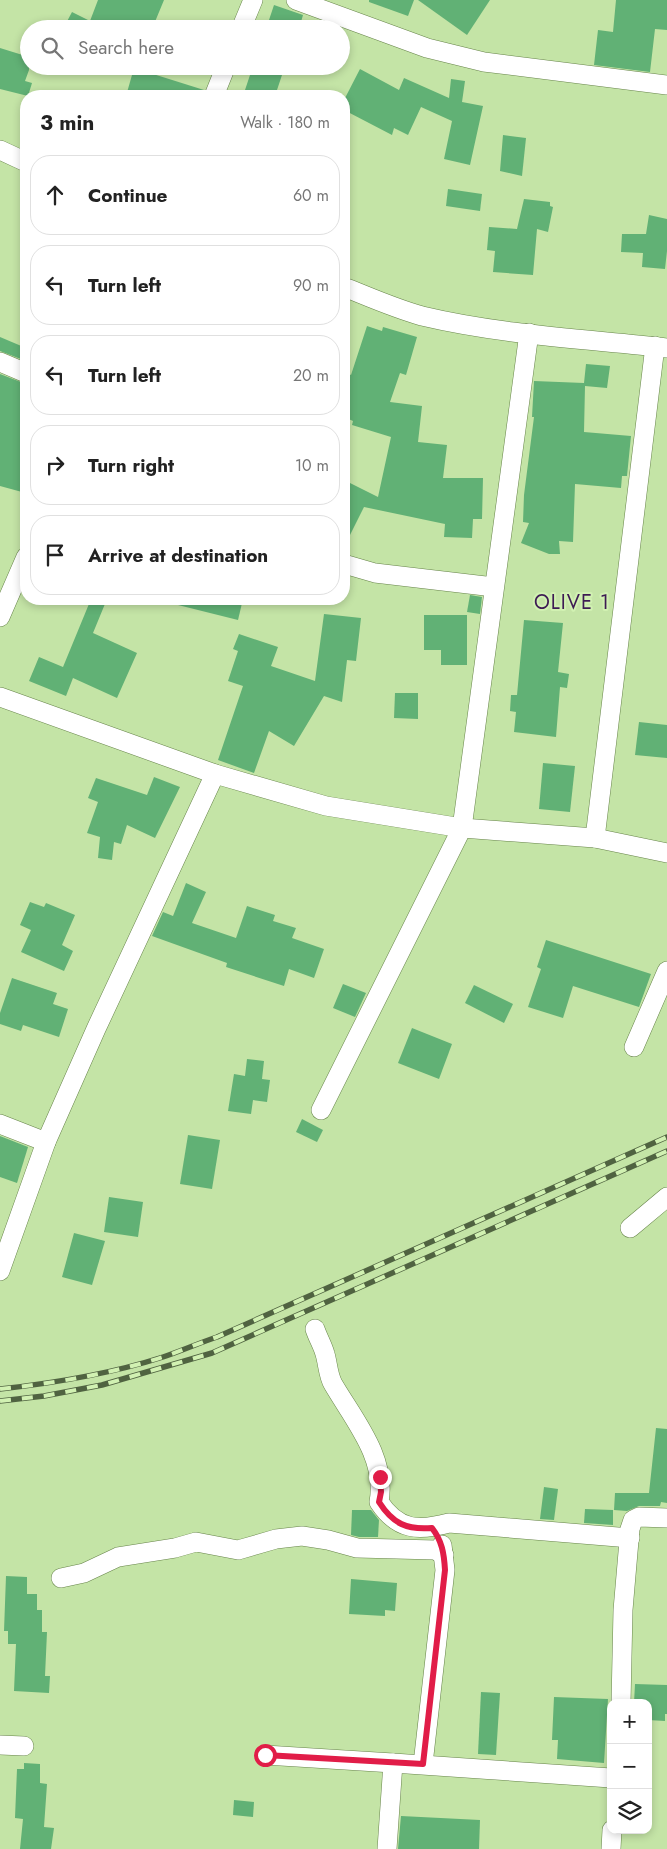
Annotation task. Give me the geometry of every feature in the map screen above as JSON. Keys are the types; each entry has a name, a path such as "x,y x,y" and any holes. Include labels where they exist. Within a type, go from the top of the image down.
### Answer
{"street":[{"path":"245,20 253,0"},
{"path":"296,0 428,48 484,62 667,84"},
{"path":"216,90 222,75"},
{"path":"0,150 20,159"},
{"path":"350,289 420,315 458,323 529,333 661,347 596,838"},
{"path":"322,1110 462,828 529,333"},
{"path":"0,362 20,370"},
{"path":"350,566 375,573 494,587"},
{"path":"0,617 20,571"},
{"path":"0,697 215,774 326,806 462,828 596,838 667,853"},
{"path":"0,1271 46,1142 96,1029 215,774"},
{"path":"634,1047 667,971"},
{"path":"0,1124 46,1142"},
{"path":"630,1228 667,1197"},
{"path":"315,1330 325,1354 333,1384 363,1433 376,1462 380,1477 381,1492 379,1502 384,1510 407,1527 416,1529 432,1528 449,1523 630,1538"},
{"path":"621,1699 623,1610 633,1520 639,1517 667,1518"},
{"path":"423,1764 445,1570 442,1545 432,1528"},
{"path":"62,1578 84,1573 118,1557 175,1548 196,1542 238,1550 276,1539 302,1536 328,1540 357,1548 435,1550 444,1555"},
{"path":"0,1745 24,1746"},
{"path":"265,1755 607,1778"},
{"path":"387,1849 393,1763"},
{"path":"611,1849 612,1834"}],"building":[{"path":"98,0 164,0 156,20 90,20"},
{"path":"369,0 414,0 408,16 369,2"},
{"path":"418,0 490,0 467,35"},
{"path":"616,0 667,0 667,30 655,29 650,72 594,65 598,30 613,32"},
{"path":"274,5 303,15 302,20 269,20"},
{"path":"72,12 88,20 68,20"},
{"path":"0,48 20,54 20,75 27,75 25,81 32,83 30,90 20,90 20,94 0,89"},
{"path":"360,69 399,90 404,78 449,98 451,79 465,81 462,102 483,106 470,165 444,159 452,121 421,107 408,135 394,128 392,135 350,113 349,90"},
{"path":"132,75 156,75 204,90 128,90"},
{"path":"250,75 282,75 277,90 245,90"},
{"path":"503,135 526,138 522,176 500,171"},
{"path":"448,189 482,194 480,211 446,206"},
{"path":"524,199 550,202 550,206 553,207 548,232 537,229 533,275 493,272 495,251 487,250 489,227 517,229"},
{"path":"649,215 667,219 665,269 642,267 643,253 621,252 622,234 646,234"},
{"path":"367,326 382,331 383,327 417,337 406,375 400,373 390,402 422,406 418,442 447,445 443,478 483,478 482,519 473,519 472,538 444,537 445,524 364,507 350,535 350,483 378,497 391,437 352,425 353,421 350,420 351,375"},
{"path":"0,337 20,345 20,359 0,351"},
{"path":"586,364 610,366 607,388 585,386 584,432 631,436 627,476 622,476 621,488 575,484 573,542 559,541 560,554 549,554 521,543 529,523 523,522 524,495 534,417 532,417 534,381 584,383"},
{"path":"0,374 20,382 20,491 0,486"},
{"path":"470,595 482,597 480,614 467,612"},
{"path":"89,605 105,605 93,633 137,653 117,698 73,678 66,696 29,681 39,657 63,667"},
{"path":"178,605 242,605 238,620"},
{"path":"324,614 361,618 356,661 347,660 342,702 324,696 294,746 269,731 254,773 218,760 243,686 228,681 238,651 233,649 239,634 278,647 271,666 315,681"},
{"path":"424,615 467,615 467,665 441,665 441,650 424,650"},
{"path":"524,620 563,623 558,672 569,674 567,688 560,687 556,737 514,732 516,712 510,711 511,695 517,695"},
{"path":"395,693 418,693 418,719 394,718"},
{"path":"639,722 667,725 667,758 635,755"},
{"path":"543,763 575,766 570,812 539,809"},
{"path":"154,777 180,787 155,838 127,825 121,844 114,842 112,860 98,858 100,837 87,833 98,802 88,798 96,778 147,795"},
{"path":"186,883 206,892 192,923 236,938 247,906 275,915 273,921 296,928 292,938 324,949 314,978 289,969 284,986 226,967 227,963 152,936 163,912 173,916"},
{"path":"30,902 44,907 46,903 75,915 62,945 73,951 64,971 21,952 31,930 20,925"},
{"path":"546,940 651,974 639,1007 573,986 563,1018 528,1007 541,969 537,967"},
{"path":"12,978 57,993 53,1004 68,1009 59,1037 23,1025 21,1031 0,1024 0,1013"},
{"path":"343,984 366,993 355,1017 333,1008"},
{"path":"474,985 513,1004 504,1023 465,1003"},
{"path":"412,1028 452,1044 439,1079 398,1063"},
{"path":"247,1059 264,1061 262,1079 270,1080 267,1102 253,1100 251,1114 228,1111 234,1074 245,1076"},
{"path":"302,1119 323,1130 317,1142 296,1132"},
{"path":"188,1135 220,1140 212,1189 180,1184"},
{"path":"0,1136 28,1147 17,1183 0,1177"},
{"path":"109,1197 143,1202 138,1237 104,1232"},
{"path":"74,1233 105,1241 92,1285 62,1277"},
{"path":"656,1428 667,1429 667,1503 661,1502 660,1506 639,1506 627,1511 614,1510 615,1493 649,1493"},
{"path":"544,1487 558,1489 554,1520 540,1519"},
{"path":"585,1509 613,1510 613,1525 584,1523"},
{"path":"352,1510 371,1510 379,1520 378,1537 351,1535"},
{"path":"6,1576 27,1577 27,1594 37,1594 37,1610 42,1610 42,1632 47,1632 45,1676 50,1676 49,1693 14,1691 16,1644 8,1644 8,1631 4,1631"},
{"path":"351,1579 397,1583 395,1611 385,1610 385,1616 349,1614"},
{"path":"635,1684 667,1685 667,1714 665,1714 665,1721 652,1720 652,1699 634,1699"},
{"path":"481,1692 500,1693 496,1755 478,1754"},
{"path":"554,1697 608,1699 604,1763 557,1759 558,1740 552,1740"},
{"path":"24,1763 40,1764 40,1783 47,1784 44,1827 54,1828 51,1849 20,1849 23,1819 15,1818 17,1769 24,1769"},
{"path":"234,1800 254,1802 253,1817 233,1815"},
{"path":"401,1816 480,1820 479,1849 398,1849"}],"railway":[{"path":"0,1389 62,1381 103,1373 163,1357 217,1337 667,1137"},
{"path":"0,1401 44,1396 102,1385 212,1353 667,1151"}],"district":[{"name":"OLIVE 1","path":"572,602"}],"route":[{"path":"265,1755 423,1764 445,1570 444,1555 438,1535 432,1528 416,1529 407,1527 384,1510 379,1502 381,1492 380,1477"}]}
